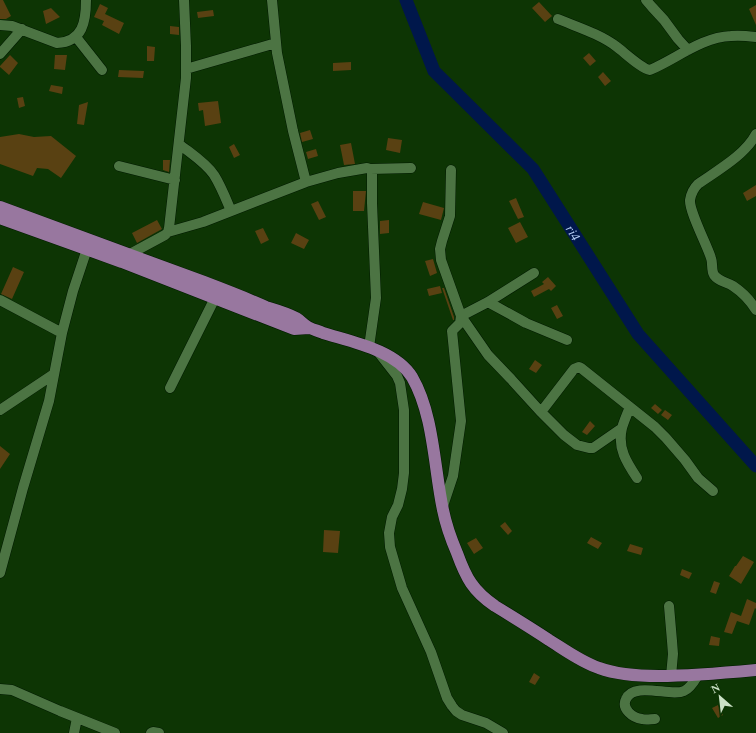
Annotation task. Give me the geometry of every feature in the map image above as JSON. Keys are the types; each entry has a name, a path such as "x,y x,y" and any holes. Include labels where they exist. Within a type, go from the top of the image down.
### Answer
{"main road":[{"path":"0,207 88,245 294,329 309,328"},
{"path":"0,218 88,245 130,254 296,318 309,328 373,349 389,356 406,368 418,390 432,438 442,509 446,525 462,566 471,583 484,598 568,652 598,668 610,672 671,676 756,670"}],"street":[{"path":"0,25 22,29 57,43 71,40 76,37 83,26 86,11 86,0"},
{"path":"168,232 186,78 184,0"},
{"path":"272,0 277,53 293,131 306,182"},
{"path":"646,0 688,50"},
{"path":"558,19 597,36 615,46 647,70 653,69 688,50 718,38 731,36 756,37"},
{"path":"0,54 22,29"},
{"path":"76,37 102,70"},
{"path":"186,69 276,43"},
{"path":"756,134 744,150 698,184 690,200 692,212 713,262 713,273 717,279 734,286 746,296 756,310"},
{"path":"179,144 205,165 213,174 231,211"},
{"path":"119,166 175,180"},
{"path":"130,254 168,232 202,222 306,182 338,173 367,168 411,168"},
{"path":"370,169 372,172 376,298 373,349 397,376 400,383 404,410 404,473 398,505 392,517 389,533 390,547 402,588 430,652 447,698 456,711 462,715 486,724 503,733"},
{"path":"451,170 450,216 442,241 440,254 461,316 488,355 541,412 577,446 593,448 622,428"},
{"path":"0,573 49,401 62,333 73,291 88,245"},
{"path":"461,316 488,302 534,273"},
{"path":"170,388 216,298"},
{"path":"0,300 62,333"},
{"path":"488,302 526,323 567,340"},
{"path":"442,509 453,476 461,421 452,331 460,323 461,316"},
{"path":"541,412 574,369 579,367 661,432 698,478 713,491"},
{"path":"0,410 54,374"},
{"path":"630,407 621,435 624,456 637,478"},
{"path":"669,606 673,654 671,676"},
{"path":"655,719 638,718 629,713 625,709 624,705 628,695 632,692 644,690 682,692 688,689 698,675"},
{"path":"0,689 12,690 115,733"},
{"path":"74,733 77,718"},
{"path":"151,733 159,733"}],"building":[{"path":"0,0 3,0 11,16 6,19 0,19"},
{"path":"539,2 552,16 545,22 532,8"},
{"path":"100,4 108,8 105,14 124,23 119,34 102,25 104,21 94,17"},
{"path":"756,5 756,25 749,9"},
{"path":"51,8 60,17 46,24 43,11"},
{"path":"213,10 214,16 198,18 197,12"},
{"path":"170,26 179,27 179,35 170,34"},
{"path":"147,46 155,47 154,61 147,61"},
{"path":"589,53 596,61 590,66 583,58"},
{"path":"10,55 18,63 9,75 0,66"},
{"path":"55,55 67,55 65,70 54,69"},
{"path":"351,62 351,70 333,71 333,63"},
{"path":"119,70 144,71 143,78 118,77"},
{"path":"603,72 611,81 605,86 598,77"},
{"path":"51,85 63,87 62,94 49,91"},
{"path":"23,97 25,106 19,108 17,98"},
{"path":"218,101 221,123 205,126 203,110 199,111 198,103"},
{"path":"88,102 84,125 77,124 79,105"},
{"path":"310,130 313,139 302,142 300,133"},
{"path":"19,134 34,137 51,136 76,156 61,178 48,169 37,168 33,176 0,164 0,137"},
{"path":"388,138 402,140 400,153 386,150"},
{"path":"351,143 355,164 344,165 340,145"},
{"path":"234,144 240,155 234,158 229,147"},
{"path":"316,149 318,156 308,159 306,152"},
{"path":"163,160 170,160 169,172 163,170"},
{"path":"756,185 756,196 747,201 743,193"},
{"path":"353,191 366,191 364,211 353,211"},
{"path":"516,198 524,217 518,219 509,201"},
{"path":"318,201 326,217 319,220 311,204"},
{"path":"423,202 444,208 441,220 419,214"},
{"path":"157,220 162,229 137,243 132,233"},
{"path":"389,220 389,233 380,234 380,221"},
{"path":"520,222 528,237 516,243 508,228"},
{"path":"263,228 269,240 261,244 255,231"},
{"path":"296,233 309,240 304,249 291,243"},
{"path":"433,259 437,273 430,276 425,261"},
{"path":"13,267 24,272 12,299 1,294"},
{"path":"548,277 556,286 551,291 549,289 534,297 531,291 544,284 542,282"},
{"path":"440,286 442,293 429,296 427,289"},
{"path":"442,288 444,288 454,320 453,320"},
{"path":"557,305 563,316 557,319 551,308"},
{"path":"535,360 542,365 536,373 529,369"},
{"path":"655,404 662,410 658,414 651,408"},
{"path":"665,410 672,415 668,420 661,415"},
{"path":"590,421 595,426 587,435 582,432"},
{"path":"0,446 10,454 0,469"},
{"path":"505,522 512,531 508,535 500,526"},
{"path":"324,530 340,531 338,553 323,552"},
{"path":"591,537 602,543 598,549 587,543"},
{"path":"476,538 483,548 474,554 467,543"},
{"path":"630,544 643,548 641,555 627,551"},
{"path":"743,556 754,562 741,584 729,576"},
{"path":"682,569 692,573 689,579 680,575"},
{"path":"714,581 720,583 716,594 710,592"},
{"path":"747,599 756,603 756,609 755,608 749,625 737,621 732,634 724,632 731,612 741,616"},
{"path":"711,636 720,638 719,646 709,645"},
{"path":"534,673 540,677 535,685 529,682"},
{"path":"718,705 723,715 718,718 712,708"}],"waterway":[{"name":"ri4","path":"406,0 434,71 533,169 638,334 756,466"}]}
